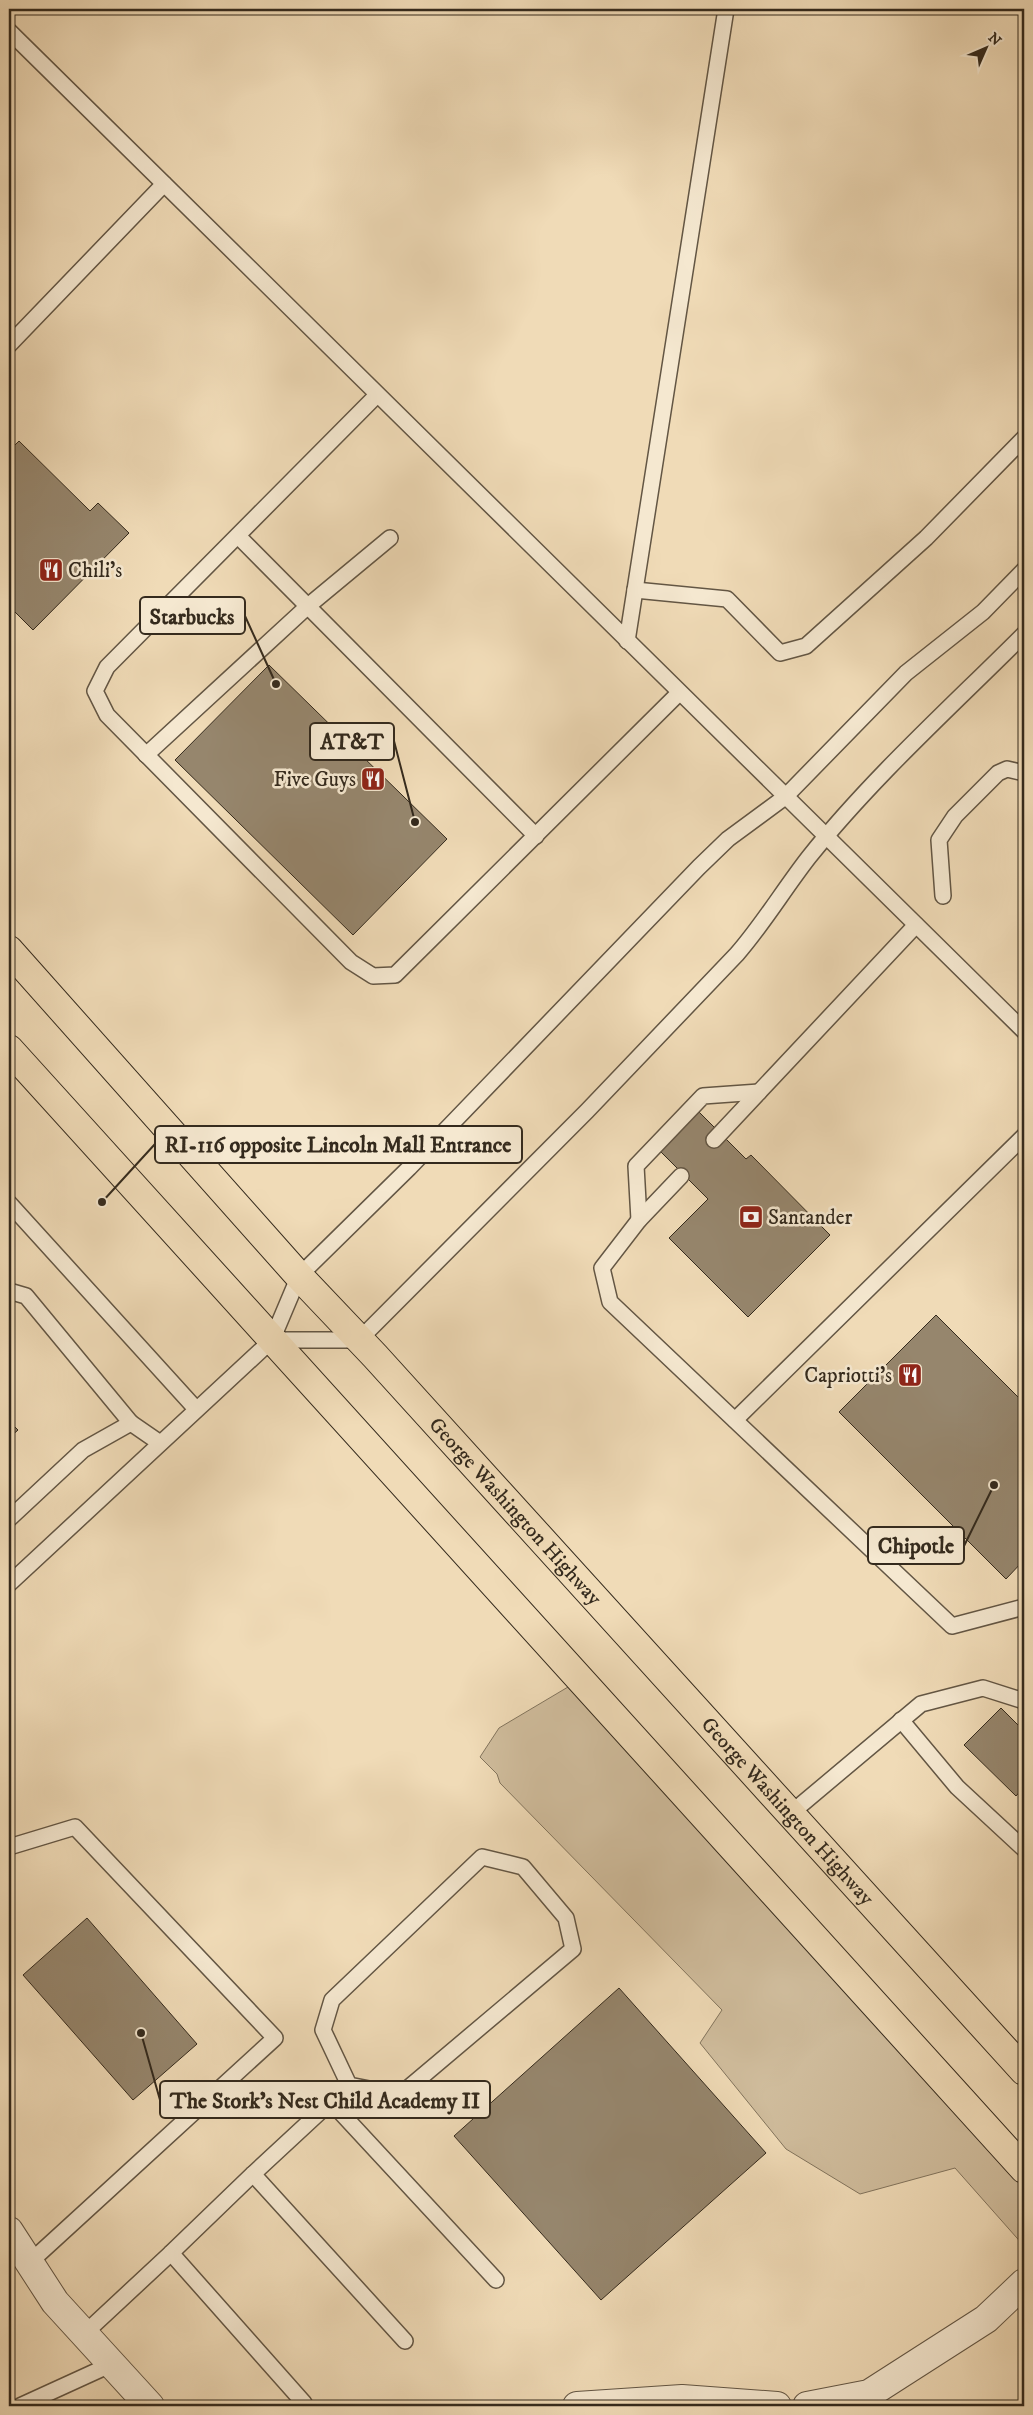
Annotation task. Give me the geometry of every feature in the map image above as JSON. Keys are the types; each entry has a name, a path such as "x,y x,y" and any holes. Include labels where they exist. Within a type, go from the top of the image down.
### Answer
{"main road":[{"name":"George Washington Highway","path":"9,950 299,1276 1024,2071"},
{"path":"9,1049 1024,2169"}],"street":[{"path":"9,2231 55,2302 150,2406"},
{"path":"807,2406 869,2394 986,2319 1024,2283"},
{"path":"584,2406 682,2399 777,2406"}],"lane":[{"path":"627,641 726,9"},
{"path":"9,31 678,693 1024,1031"},
{"path":"9,345 164,184"},
{"path":"377,395 108,667 95,691 107,715 351,962 373,976 395,975 678,693"},
{"path":"635,590 727,599 780,653 806,646 926,538 1024,438"},
{"path":"238,536 536,836"},
{"path":"146,755 308,606 390,538"},
{"path":"9,1584 272,1340 299,1276 416,1161 699,867 728,839 784,797 906,673 983,612 1024,570"},
{"path":"272,1340 359,1340 594,1104 737,954 826,838 878,781 1024,634"},
{"path":"942,896 939,840 950,824 998,773 1007,769 1024,773"},
{"path":"714,1140 916,925"},
{"path":"639,1220 636,1166 703,1096 759,1092"},
{"path":"735,1420 1024,1136"},
{"path":"681,1176 639,1220 602,1268 610,1302 952,1626 1024,1607"},
{"path":"9,1202 196,1409"},
{"path":"9,1291 26,1296 131,1423 160,1443"},
{"path":"9,1519 83,1450 131,1423"},
{"path":"790,1814 921,1704 983,1688 1024,1701"},
{"path":"901,1720 957,1787 1024,1849"},
{"path":"9,1847 75,1828 275,2038 29,2263"},
{"path":"482,1857 523,1867 566,1918 573,1949 400,2095 349,2085 323,2030 332,2000 482,1857"},
{"path":"84,2334 349,2085"},
{"path":"331,2102 496,2280"},
{"path":"253,2174 405,2341"},
{"path":"171,2253 304,2403"},
{"path":"20,2406 112,2364"}],"shaded area":[{"path":"568,1687 1024,2187 1024,2246 955,2168 860,2194 786,2149 700,2043 722,2010 500,1783 497,1774 480,1757 499,1728"}],"building":[{"name":"Chili's","path":"19,441 90,511 98,503 129,533 33,630 9,606 9,451"},
{"path":"269,665 447,839 353,935 175,760"},
{"name":"Santander","path":"698,1111 746,1159 751,1155 830,1235 748,1317 669,1238 708,1199 659,1150"},
{"path":"936,1315 1024,1403 1024,1560 1006,1579 839,1412"},
{"path":"9,1421 18,1430 9,1438"},
{"path":"1001,1708 1024,1731 1024,1787 1016,1796 964,1745"},
{"path":"87,1918 197,2044 133,2100 23,1975"},
{"path":"619,1988 766,2153 601,2300 454,2136"}],"place":[{"name":"Chili's","path":"51,570"},
{"name":"Starbucks","path":"276,684"},
{"name":"Five Guys","path":"373,779"},
{"name":"AT&T","path":"415,822"},
{"name":"RI-116 opposite Lincoln Mall Entrance","path":"102,1202"},
{"name":"Santander","path":"751,1217"},
{"name":"Capriotti's","path":"910,1375"},
{"name":"Chipotle","path":"994,1485"},
{"name":"The Stork's Nest Child Academy II","path":"141,2033"}]}
